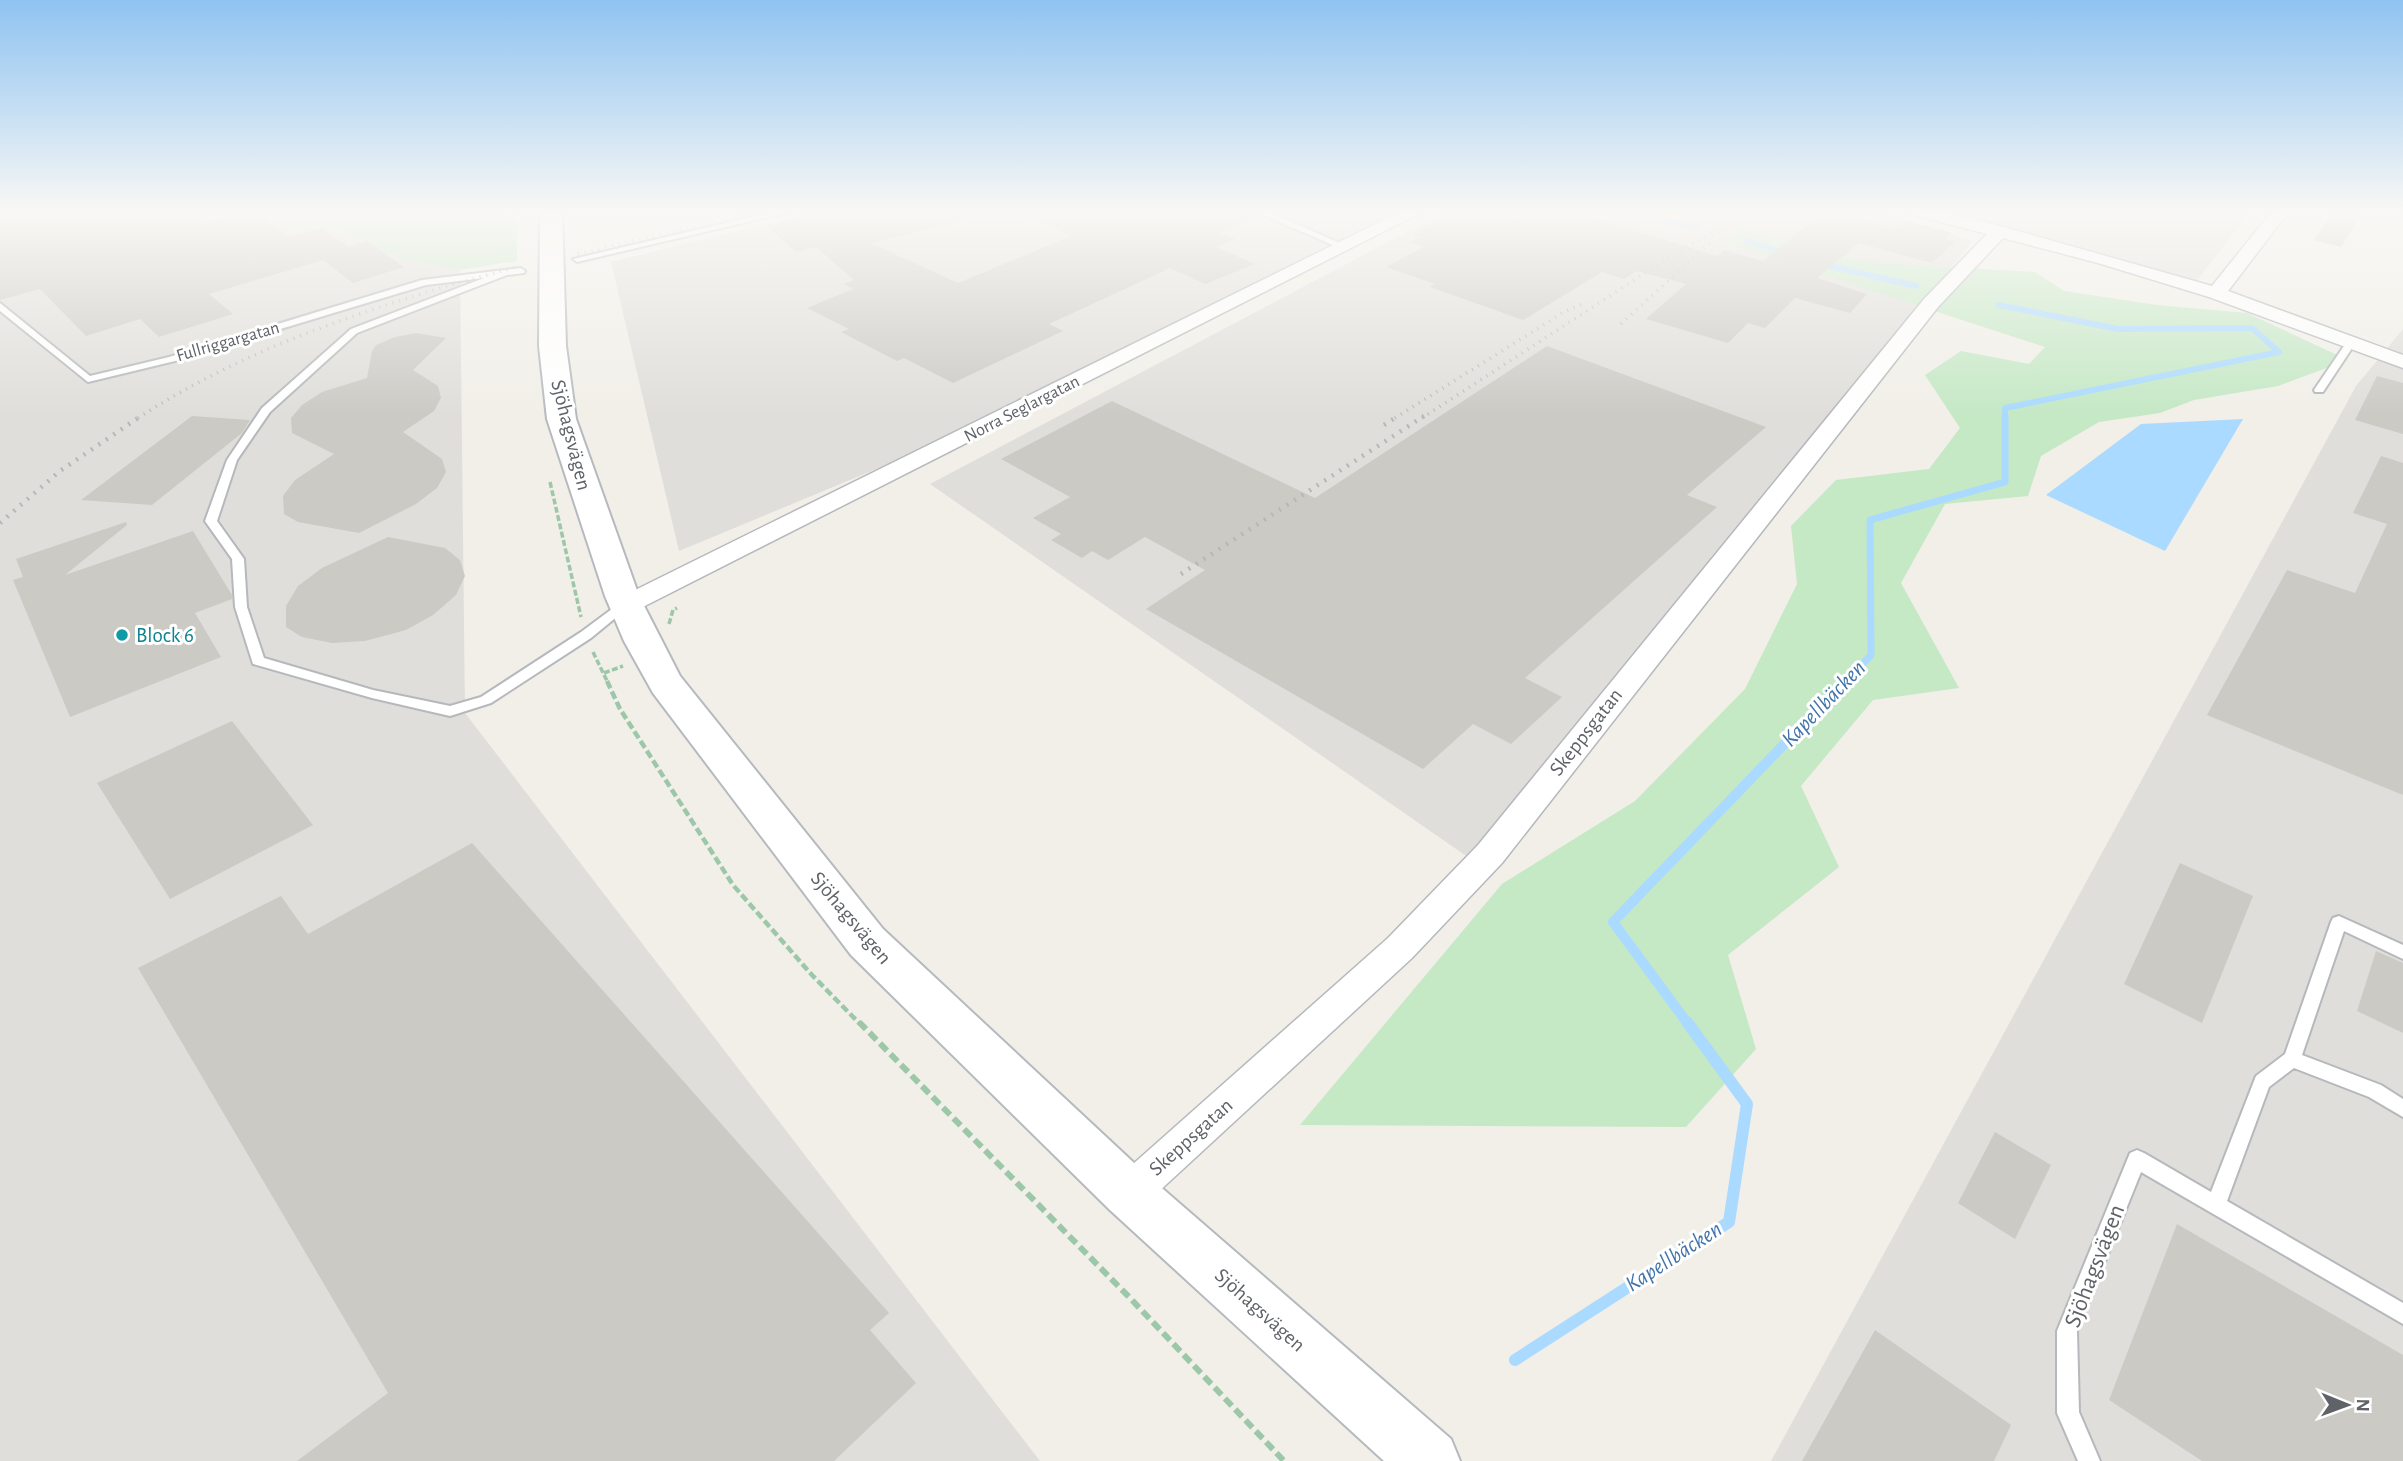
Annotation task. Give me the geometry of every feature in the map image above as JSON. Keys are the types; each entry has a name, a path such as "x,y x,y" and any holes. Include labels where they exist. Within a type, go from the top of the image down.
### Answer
{"main road":[{"name":"Sjöhagsvägen","path":"550,278 556,393 570,450 624,606 649,657 666,684 867,942 1129,1194 1429,1461"}],"street":[{"name":"Norra Seglargatan","path":"624,606 1282,278"},
{"name":"Skeppsgatan","path":"1129,1194 1400,948 1490,854 1931,303 1955,278"},
{"path":"2168,278 2216,293 2403,362"},
{"path":"2216,293 2228,278"}],"lane":[{"name":"Fullriggargatan","path":"0,306 88,379 172,359 425,282 459,278"},
{"path":"492,278 354,331 267,410 232,460 211,521 238,559 241,607 258,661 372,694 450,711 486,700 586,635 624,606"},
{"path":"2319,390 2351,342"},
{"path":"2216,1204 2262,1082 2292,1059 2339,922 2403,952"},
{"path":"2292,1059 2375,1091 2403,1109"},
{"name":"Sjöhagsvägen","path":"2089,1461 2068,1413 2067,1331 2137,1160 2403,1314"}],"path":[{"path":"586,635 620,709 733,885 812,975 1131,1299 1284,1461"}],"shaded area":[{"path":"0,278 460,278 465,713 1040,1461 0,1461"},
{"path":"615,278 1273,278 958,435 679,551"},
{"path":"1320,278 1943,278 1472,860 930,484"},
{"path":"2177,278 2199,278 2195,283"},
{"path":"2403,329 2403,1461 1771,1461 2356,386"}],"green space":[{"path":"1833,278 2044,278 2064,291 2157,305 2247,313 2348,360 2278,386 2194,400 2160,413 2099,422 2041,456 2028,496 1945,504 1901,583 1959,688 1873,700 1801,786 1839,867 1728,955 1756,1049 1686,1127 1300,1125 1502,884 1635,801 1745,689 1797,584 1791,526 1836,480 1929,469 1960,428 1925,375 1961,351 2029,364 2045,347"}],"water":[{"path":"2243,419 2165,551 2046,495 2141,424"}],"building":[{"path":"0,278 262,278 209,294 233,314 159,337 140,319 86,336 40,289 0,300"},
{"path":"347,278 368,278 353,283"},
{"path":"852,278 948,278 958,283 970,278 1148,278 1049,324 1063,331 953,383 904,358 897,361 841,332 849,329 807,308 853,289 844,284 854,280"},
{"path":"1192,278 1220,278 1205,284"},
{"path":"1418,278 1592,278 1523,320 1430,287 1435,284"},
{"path":"1664,278 1818,278 1867,294 1850,313 1795,298 1765,328 1748,323 1728,343 1646,319 1686,284"},
{"path":"416,333 446,338 413,370 438,386 441,398 434,411 403,432 442,459 446,472 437,488 416,504 359,533 298,522 284,514 283,496 295,480 334,454 292,433 291,418 302,405 322,392 367,378 372,351 376,345 395,337"},
{"path":"1547,346 1766,427 1687,495 1717,507 1525,678 1562,697 1511,744 1473,724 1423,769 1146,609 1205,570 1145,537 1108,560 1092,551 1082,558 1051,540 1061,534 1033,518 1070,497 1001,459 1112,401 1315,498"},
{"path":"2377,376 2403,383 2403,434 2355,420"},
{"path":"192,416 250,420 242,433 152,505 81,500"},
{"path":"2381,456 2403,463 2403,795 2207,715 2287,570 2355,593 2387,524 2353,513"},
{"name":"Block 6","path":"126,522 127,525 65,575 193,531 232,595 232,599 195,613 221,657 70,717 13,580 23,577 16,559"},
{"path":"388,537 445,548 460,560 465,576 456,595 433,615 406,630 365,641 332,643 302,637 286,627 286,606 298,586 322,568"},
{"path":"232,721 313,825 170,899 97,783"},
{"path":"472,843 889,1313 870,1330 916,1383 834,1461 297,1461 388,1393 138,968 281,896 308,934"},
{"path":"2180,863 2253,896 2202,1023 2124,984"},
{"path":"2376,951 2403,963 2403,1033 2357,1011"},
{"path":"1995,1132 2051,1165 2015,1239 1958,1203"},
{"path":"2177,1224 2403,1355 2403,1461 2202,1461 2109,1400"},
{"path":"1875,1330 2011,1425 1994,1461 1802,1461"}],"waterway":[{"path":"1882,278 1916,286"},
{"name":"Kapellbäcken","path":"1844,683 1871,655 1870,520 2005,482 2005,408 2279,352 2252,328 2118,329 1999,305"},
{"name":"Kapellbäcken","path":"1688,1024 1613,922 1845,681"},
{"name":"Kapellbäcken","path":"1515,1360 1729,1222 1747,1104 1687,1022"}],"railway":[{"path":"138,418 228,367 275,346 372,310 477,278"},
{"path":"1422,418 1637,278"},
{"path":"1621,324 1671,278"},
{"path":"1395,418 1564,312 1585,303"},
{"path":"1384,425 1398,416"},
{"path":"1181,574 1424,416"},
{"path":"0,523 60,471 138,418"}],"place":[{"name":"Block 6","path":"122,635"}]}
